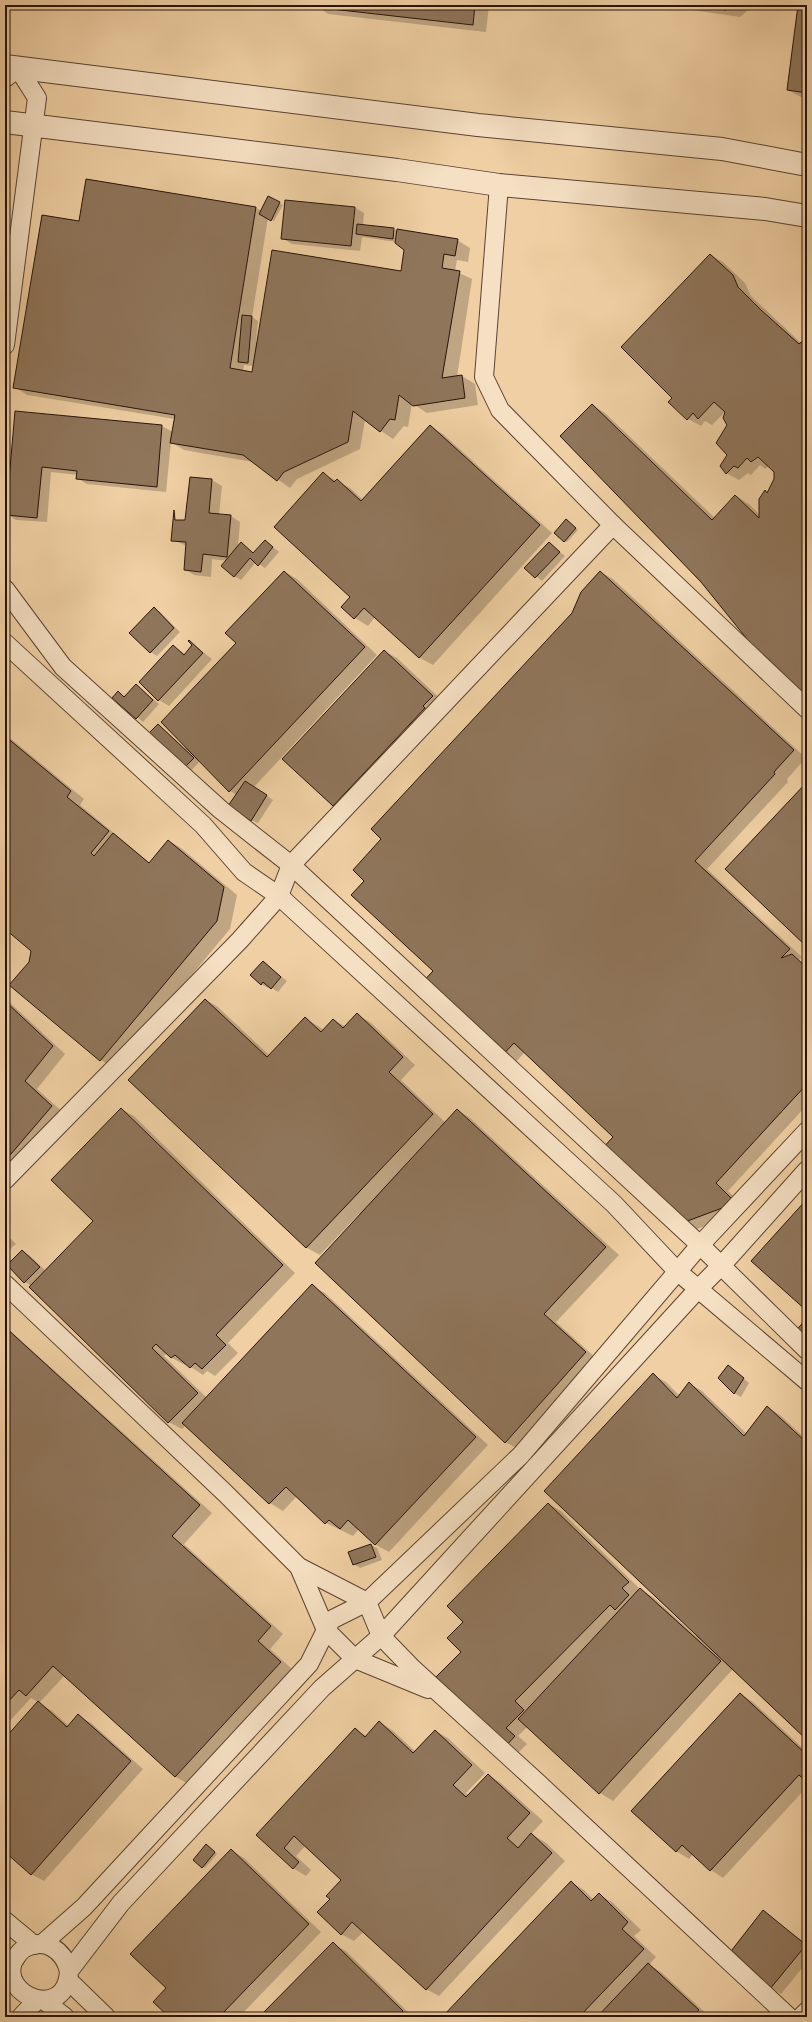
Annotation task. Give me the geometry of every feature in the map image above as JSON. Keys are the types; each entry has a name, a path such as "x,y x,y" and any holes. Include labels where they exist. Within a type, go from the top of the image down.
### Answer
{"street":[{"path":"5,345 37,98 9,71"},
{"path":"9,71 478,125 722,149 807,166"},
{"path":"5,122 499,184 766,209 807,216"},
{"path":"499,184 484,377 500,410 613,525 807,709"},
{"path":"5,1180 240,940 279,896 291,865 613,525"},
{"path":"5,588 63,667 221,810 291,865 700,1245 807,1350"},
{"path":"5,643 203,825 244,872 279,896 614,1204 677,1271 807,1381"},
{"path":"807,1131 677,1271 521,1455 366,1602 331,1620 309,1664 84,1907 38,1944 20,1952 8,1972 12,1986 18,1994 27,2001 41,2002 58,1997 65,1989 69,1975 121,1903 322,1688 381,1636 698,1289 721,1266 807,1170"},
{"path":"5,1284 225,1493 299,1567 366,1602 381,1636 441,1695 540,1784 790,2017"},
{"path":"299,1567 326,1630 355,1659 441,1695"},
{"path":"208,1773 226,1791"},
{"path":"5,1921 38,1944 52,1947 63,1956 69,1975 106,2017"},
{"path":"21,2017 41,2002"},
{"path":"41,2002 65,2017"},
{"path":"801,2017 807,2011"}],"building":[{"path":"314,5 475,5 473,25 314,7"},
{"path":"692,5 732,5 726,10"},
{"path":"798,5 807,5 807,93 787,90"},
{"path":"86,179 256,207 230,368 252,372 272,250 401,271 404,250 395,243 397,229 458,239 455,256 444,254 442,268 460,271 442,378 462,375 465,398 413,406 399,395 395,420 390,419 380,432 353,411 348,442 284,472 277,481 243,455 170,443 175,415 13,388 42,215 79,221"},
{"path":"268,196 280,202 271,221 259,214"},
{"path":"285,200 355,207 351,246 281,239"},
{"path":"357,224 394,228 393,239 356,234"},
{"path":"710,254 733,275 738,287 799,344 807,337 807,701 768,665 701,582 560,436 592,404 712,520 735,495 759,518 759,499 765,490 767,493 774,479 774,472 758,457 751,462 747,458 738,468 734,466 726,474 720,466 727,455 716,443 727,425 723,418 725,412 714,402 698,419 693,413 687,420 668,402 672,398 621,347"},
{"path":"242,315 252,316 248,363 238,362"},
{"path":"15,411 162,425 157,487 76,479 77,471 42,467 37,518 6,515"},
{"path":"430,425 540,525 419,658 364,608 354,619 341,607 350,597 274,527 323,472 334,482 337,479 361,501"},
{"path":"190,477 212,479 209,513 231,515 227,557 203,554 201,572 184,570 186,542 171,541 174,510 175,520 185,520"},
{"path":"566,519 576,528 564,542 554,533"},
{"path":"265,540 273,547 258,566 250,558 234,577 221,566 241,542 253,553"},
{"path":"549,542 560,552 535,578 524,568"},
{"path":"284,571 365,647 229,792 161,722 236,643 225,633"},
{"path":"600,571 794,750 774,772 775,774 695,861 790,949 781,958 792,954 807,968 807,1084 716,1183 731,1198 722,1208 677,1225 599,1152 613,1137 514,1043 496,1062 416,989 433,971 351,895 364,881 353,870 381,839 371,829 572,613 581,592"},
{"path":"154,607 174,628 150,653 129,633"},
{"path":"189,640 203,653 158,701 139,682 173,645 184,655 192,645 188,641"},
{"path":"384,650 433,696 423,706 425,708 333,806 282,759"},
{"path":"136,684 153,700 136,719 112,698 118,691 124,697"},
{"path":"158,724 194,758 184,768 148,734"},
{"path":"5,736 71,791 67,797 109,831 91,853 94,856 113,833 149,863 168,840 224,887 217,921 100,1061 9,985 29,962 31,951 5,929"},
{"path":"245,781 267,795 251,821 228,806"},
{"path":"807,782 807,947 725,869"},
{"path":"263,961 281,977 271,989 263,982 261,985 250,975"},
{"path":"205,999 267,1057 305,1017 321,1032 333,1019 343,1028 357,1013 403,1057 389,1072 433,1114 306,1248 128,1080"},
{"path":"5,1001 53,1046 25,1081 52,1106 5,1161"},
{"path":"121,1108 283,1265 216,1335 226,1345 202,1369 195,1363 190,1368 175,1355 171,1358 156,1344 152,1348 198,1393 168,1423 29,1287 93,1221 51,1180"},
{"path":"457,1109 606,1247 544,1314 586,1352 505,1443 315,1263"},
{"path":"807,1199 807,1311 751,1261"},
{"path":"5,1235 10,1240 5,1245"},
{"path":"22,1250 40,1267 24,1283 7,1265"},
{"path":"312,1284 476,1437 375,1545 348,1520 340,1529 329,1520 325,1524 286,1487 269,1504 182,1423"},
{"path":"807,1318 807,1348 792,1335"},
{"path":"5,1327 200,1505 172,1536 271,1626 258,1641 281,1662 175,1777 53,1666 26,1696 19,1690 5,1705"},
{"path":"728,1365 744,1378 734,1394 718,1378"},
{"path":"653,1373 677,1398 689,1382 744,1436 767,1406 807,1443 807,1740 544,1491"},
{"path":"548,1503 629,1582 622,1588 629,1595 615,1610 610,1605 515,1701 524,1710 506,1728 515,1736 506,1746 436,1677 461,1652 447,1638 463,1622 447,1606"},
{"path":"371,1544 376,1557 353,1565 348,1552"},
{"path":"640,1588 721,1661 599,1794 518,1719"},
{"path":"740,1693 807,1755 807,1782 799,1775 710,1871 682,1845 676,1852 631,1811"},
{"path":"38,1701 67,1727 78,1714 131,1761 31,1875 5,1852 5,1738"},
{"path":"379,1721 413,1753 435,1730 472,1765 453,1785 466,1797 488,1774 530,1813 507,1838 518,1848 531,1833 552,1853 426,1990 352,1922 341,1935 317,1912 330,1899 326,1896 341,1880 294,1836 284,1848 299,1862 293,1869 256,1835 355,1728 365,1737"},
{"path":"206,1844 215,1852 202,1868 193,1860"},
{"path":"231,1849 309,1924 219,2017 169,2017 153,2002 166,1988 130,1954"},
{"path":"571,1881 591,1901 599,1893 628,1922 622,1929 644,1949 579,2017 446,2017 444,2015"},
{"path":"763,1910 806,1945 770,1989 728,1955"},
{"path":"333,1942 403,2011 396,2017 259,2017"},
{"path":"648,1963 699,2010 693,2017 597,2017"}]}
